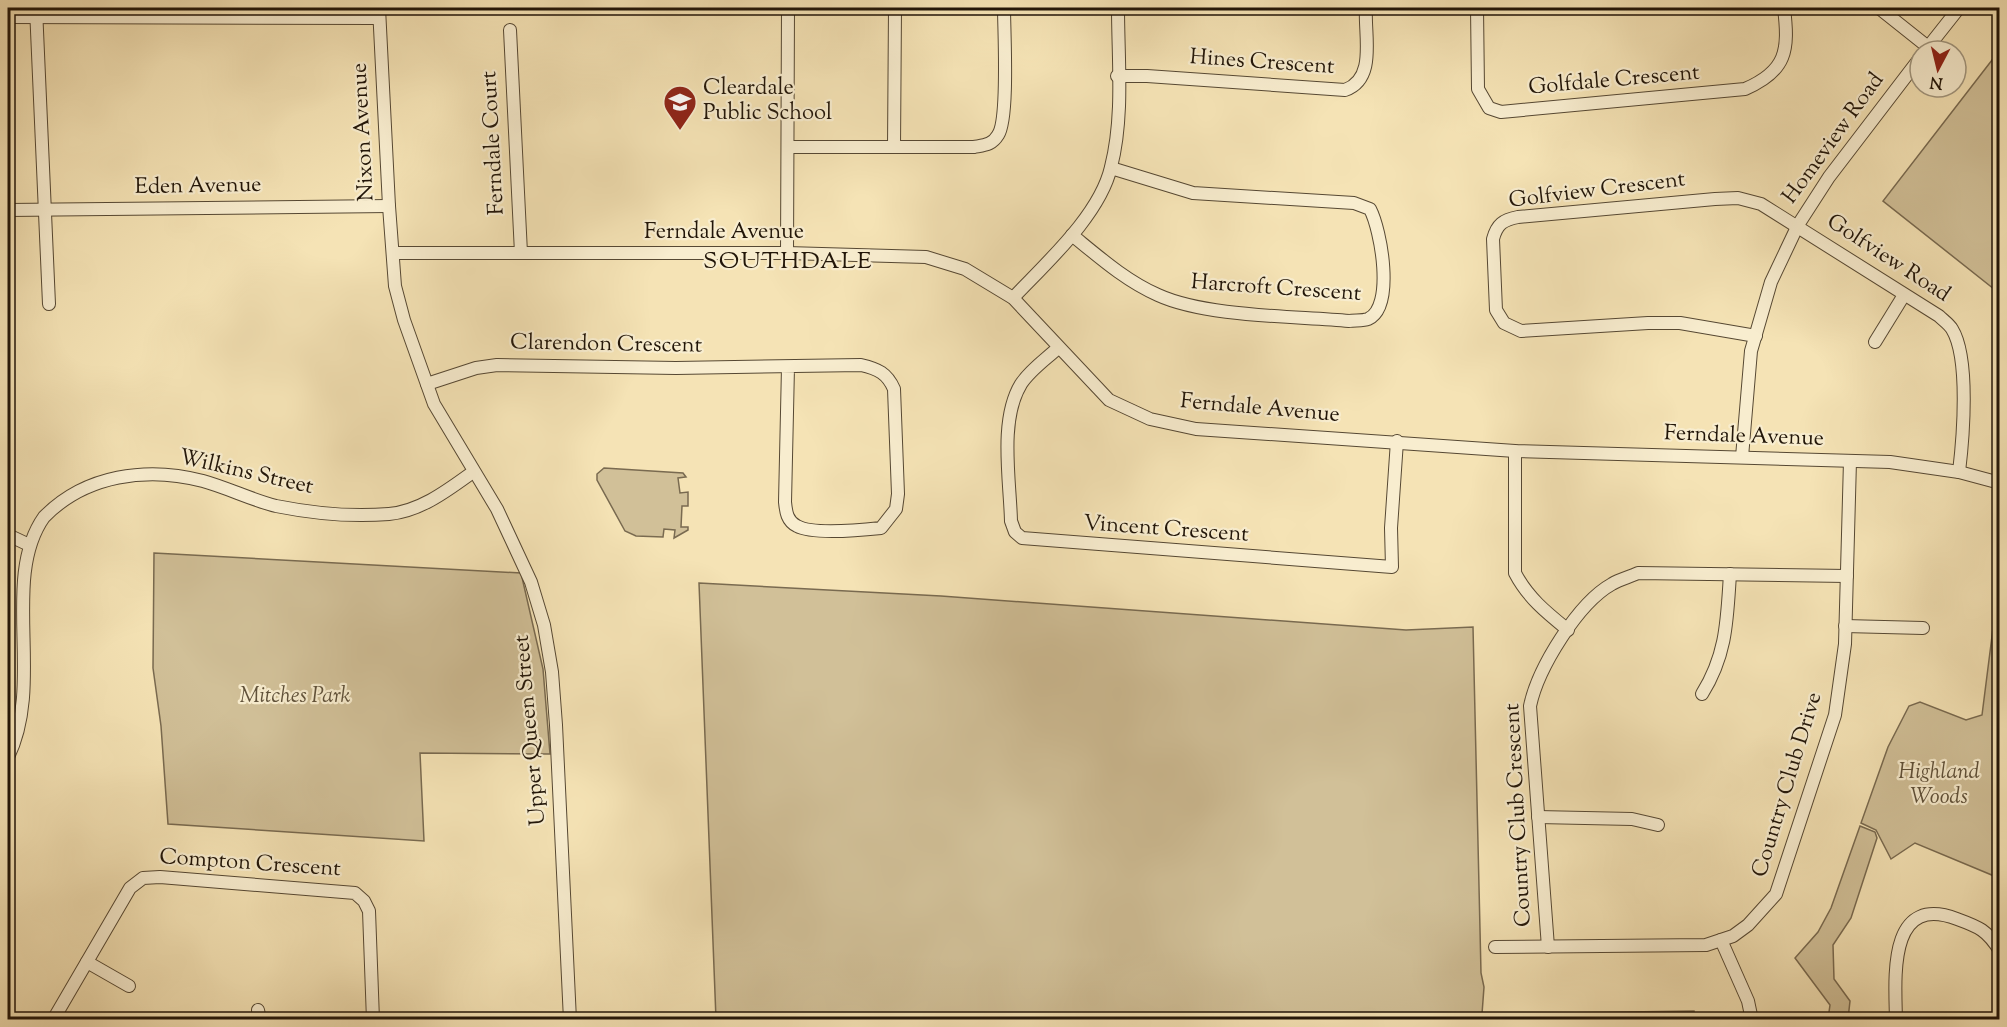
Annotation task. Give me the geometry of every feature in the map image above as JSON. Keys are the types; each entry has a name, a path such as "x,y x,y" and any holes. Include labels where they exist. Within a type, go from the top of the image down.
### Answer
{"street":[{"path":"787,253 788,8"},
{"path":"894,147 895,8"},
{"path":"788,147 974,147 991,144 1000,133 1004,114 1004,8"},
{"path":"1013,298 1072,235 1096,200 1111,168 1117,121 1118,8"},
{"name":"Hines Crescent","path":"1117,76 1147,76 1345,90 1356,87 1364,78 1366,65 1366,8"},
{"name":"Golfdale Crescent","path":"1477,8 1478,88 1489,108 1501,112 1745,89 1767,80 1782,60 1788,38 1784,8"},
{"path":"1879,8 1915,39"},
{"path":"1935,39 1959,8"},
{"path":"36,12 47,210 49,304"},
{"path":"8,17 36,12 379,13"},
{"name":"Nixon Avenue","path":"379,13 393,254"},
{"name":"Ferndale Court","path":"510,30 521,253"},
{"name":"Homeview Road","path":"1742,458 1751,351 1771,282 1798,225 1829,177 1908,74"},
{"name":"Harcroft Crescent","path":"1072,235 1132,281 1183,304 1209,309 1349,321 1368,319 1379,309 1384,292 1378,224 1370,209 1354,203 1193,193 1111,168"},
{"name":"Golfview Crescent","path":"1756,336 1680,323 1521,331 1504,323 1496,310 1493,239 1496,228 1504,220 1518,218 1738,198 1761,204 1798,225"},
{"name":"Eden Avenue","path":"8,210 389,206"},
{"name":"Golfview Road","path":"1798,225 1939,316 1952,329 1960,350 1964,433 1959,472"},
{"name":"Ferndale Avenue","path":"393,254 787,253 926,257 966,269 1013,298 1109,400 1150,419 1196,429 1397,441 1515,451 1890,462 1959,472 2000,483"},
{"name":"Upper Queen Street","path":"393,254 395,286 404,320 434,404 496,509 516,549 531,582 544,626 552,672 556,725 570,1020"},
{"path":"1875,342 1904,295"},
{"name":"Vincent Crescent","path":"1058,348 1023,382 1013,399 1008,417 1011,521 1022,538 1392,567 1391,528 1397,441"},
{"name":"Clarendon Crescent","path":"427,384 476,368 497,365 788,367 861,364 877,369 889,377 894,389 898,494 896,509 881,528 812,530 797,526 787,517 785,502 788,367"},
{"path":"1515,451 1515,573 1524,590 1539,607 1568,630"},
{"name":"Country Club Drive","path":"1495,947 1706,945 1733,936 1760,914 1776,894 1786,871 1835,714 1842,677 1850,461"},
{"name":"Wilkins Street","path":"8,757 14,744 21,704 15,583 25,543 43,518 75,492 107,478 172,475 202,481 274,506 307,511 390,514 436,499 473,472"},
{"path":"8,535 25,543"},
{"name":"Country Club Crescent","path":"1548,947 1530,706 1533,689 1568,630 1591,602 1612,584 1638,573 1847,576"},
{"path":"1702,694 1713,678 1725,644 1730,574"},
{"path":"1845,626 1923,628"},
{"path":"1538,817 1632,819 1658,825"},
{"name":"Compton Crescent","path":"53,1020 130,888 142,878 160,876 347,891 364,901 369,911 373,1020"},
{"path":"1896,1020 1897,961 1901,942 1910,922 1919,916 1929,912 1940,914 1983,929 2000,951"},
{"path":"1721,940 1748,1001 1752,1020"},
{"path":"87,962 129,986"}],"green space":[{"path":"1999,51 1999,293 1883,201 1962,99 1968,99 1968,91"},
{"path":"604,468 683,473 686,477 678,478 680,493 688,492 688,506 682,506 681,527 688,527 688,530 674,538 675,530 664,529 663,537 636,536 625,531 597,480 597,474"},
{"name":"Mitches Park","path":"154,553 521,573 543,669 550,754 420,753 424,841 168,824 161,726 153,668"},
{"name":"Highland Woods","path":"1999,581 1999,878 1915,843 1891,859 1876,830 1861,823 1888,747 1909,706 1920,702 1966,720 1982,715"},
{"path":"699,583 941,596 1406,630 1473,627 1481,973 1484,987 1482,1014 1694,1011 1695,1019 716,1019"},
{"name":"Highland Woods","path":"1860,826 1875,832 1877,838 1851,918 1833,945 1834,979 1850,1001 1848,1019 1828,1019 1830,1005 1795,958 1818,932 1831,908"}],"place":[{"name":"Cleardale Public School","path":"680,131"}],"district":[{"name":"SOUTHDALE","path":"788,262"}]}
